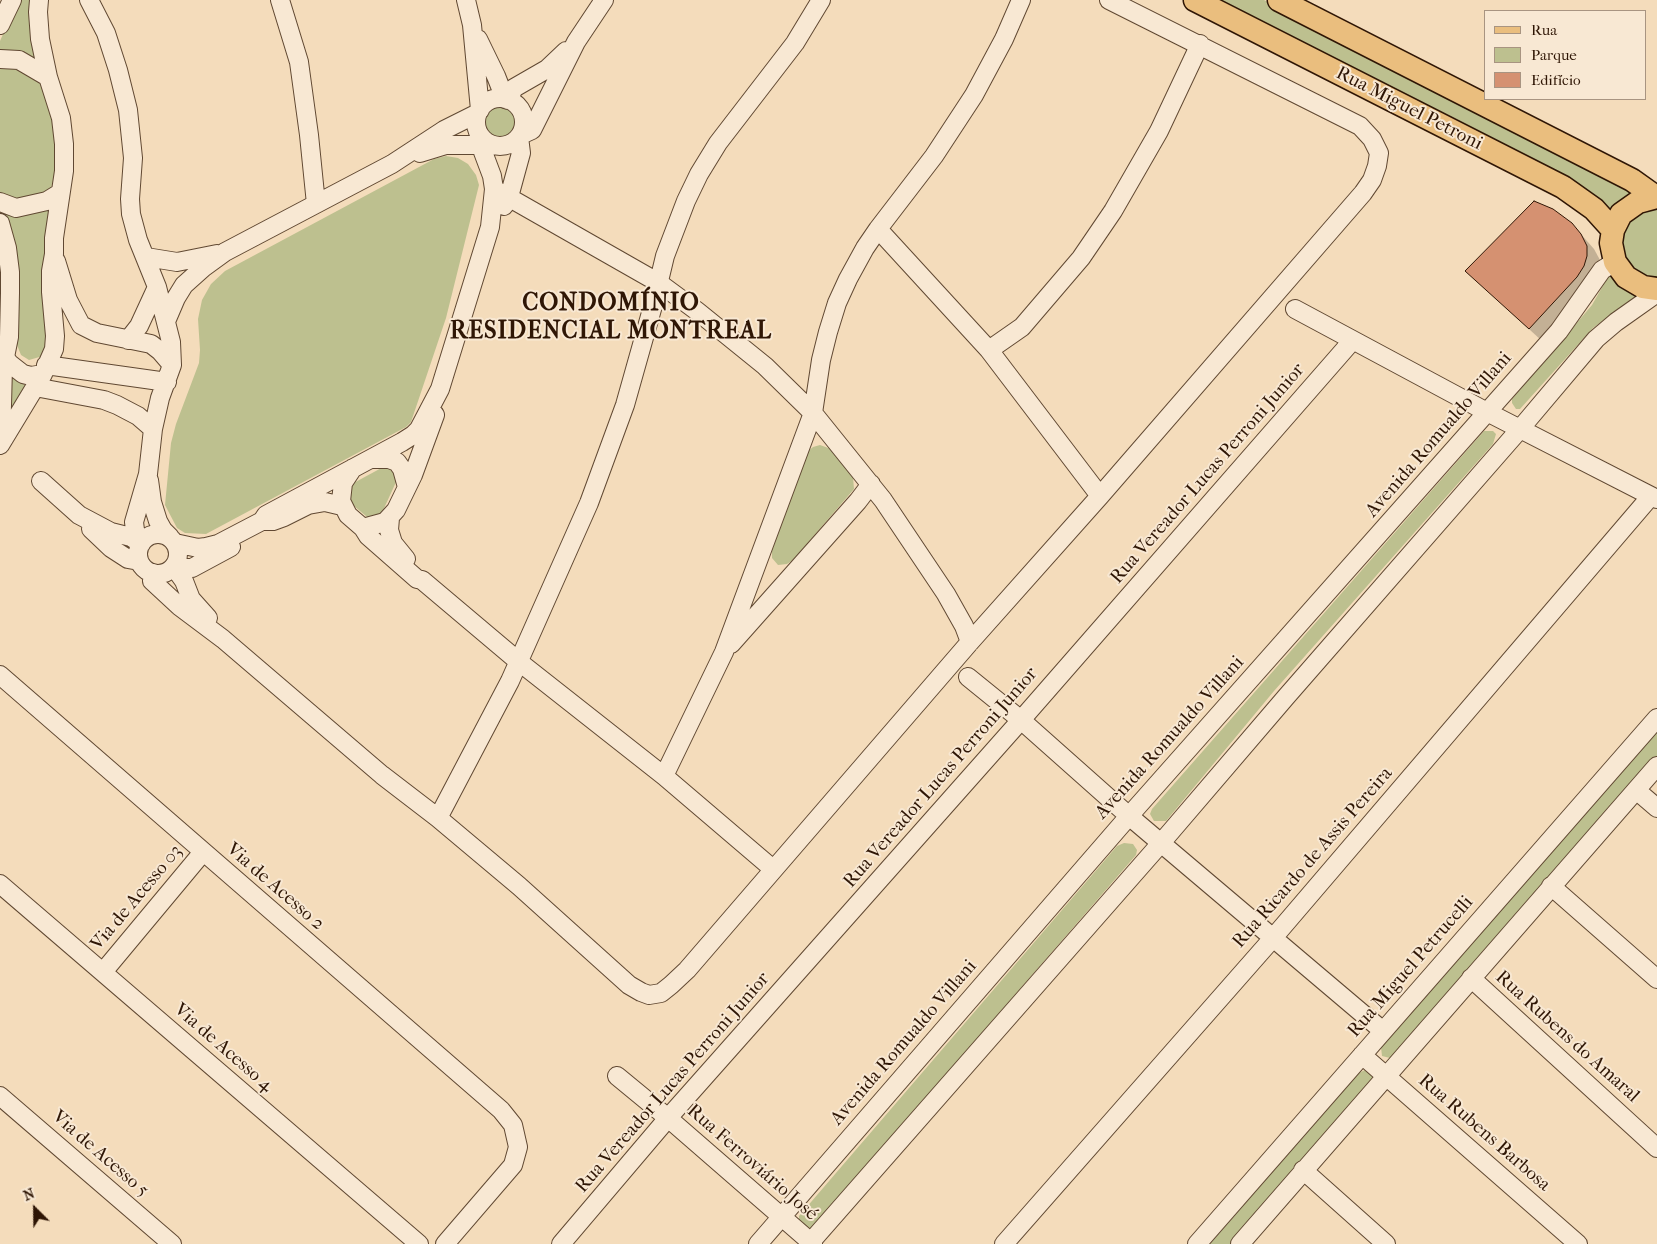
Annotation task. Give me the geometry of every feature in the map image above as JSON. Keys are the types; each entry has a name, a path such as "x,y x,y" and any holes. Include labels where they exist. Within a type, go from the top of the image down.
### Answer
{"main road":[{"name":"Rua Miguel Petroni","path":"1195,0 1563,187 1594,209 1613,230"},
{"name":"Rua Miguel Petroni","path":"1279,0 1632,180 1656,197"},
{"path":"1656,197 1638,202 1621,214 1613,230 1611,243 1615,262 1626,277 1643,287 1657,288"}],"street":[{"path":"0,24 12,0"},
{"path":"1,444 42,375 54,349 51,271 64,171 64,144 61,118 48,77 40,39 38,25 39,0"},
{"path":"88,0 106,33 128,110 133,158 130,199 131,214 138,240 158,287 171,342 172,364 160,398 153,429 148,474 136,513 135,530 143,567 153,573 164,573 175,565 178,553 172,540 158,521 152,502 148,474"},
{"path":"280,0 299,62 316,204"},
{"path":"466,0 472,25 479,112 477,126 483,139 490,144 506,145 532,130 576,42 604,0"},
{"path":"438,818 518,661 589,503 625,405 668,248 699,174 718,143 795,43 821,0"},
{"path":"664,776 724,652 813,413 821,360 837,303 852,271 878,229 934,156 974,95 1004,39 1020,0"},
{"path":"153,573 152,581 179,606 223,639 382,775 438,818 519,886 629,985 649,996 661,993 686,970 970,642 1100,496 1363,193 1372,180 1377,166 1378,152 1372,139 1360,126 1200,44 1109,0"},
{"path":"472,25 507,100 519,108 522,114 521,153 501,193"},
{"path":"507,100 514,88 547,70 576,42"},
{"path":"989,350 1022,327 1081,258 1113,211 1155,139 1200,44"},
{"path":"0,59 18,60 48,77"},
{"path":"166,319 184,285 225,252 392,164 444,130 479,112 490,101 507,100"},
{"path":"392,164 434,148 452,144 473,145 483,139"},
{"path":"262,521 266,514 370,459 413,435 419,429 440,389 490,227 503,208 501,193 483,152 483,139"},
{"path":"0,202 16,208 47,201 60,193"},
{"path":"501,193 659,283 765,366 813,413 901,524 946,594 964,626 970,642"},
{"path":"0,223 4,235 10,272 9,337 3,367 1,444"},
{"path":"878,229 989,350 1100,496"},
{"path":"146,257 177,262 225,252"},
{"path":"54,254 66,294 81,325 97,333 151,344 172,364"},
{"name":"Avenida Romualdo Villani","path":"758,1244 1129,816 1559,331 1602,270 1615,262"},
{"path":"128,340 139,326 158,287"},
{"path":"811,1243 1161,843 1596,339 1616,322 1657,293"},
{"path":"1295,309 1352,341 1654,498"},
{"name":"Rua Vereador Lucas Perroni Junior","path":"561,1244 668,1118 1021,720 1352,341"},
{"path":"6,357 14,369 32,376 167,382"},
{"path":"42,375 117,405 138,416 153,429"},
{"path":"363,528 380,524 390,518 396,510 414,475 433,424 440,389"},
{"path":"370,459 389,458 396,462 402,470 407,487"},
{"path":"353,468 341,488 342,506 368,536 417,579 422,580 518,661 664,776 773,869"},
{"path":"41,481 112,548 128,559 140,552 151,535 164,534 172,540 198,548 206,547 218,544 262,521 278,520 308,505 324,502 342,506"},
{"path":"724,652 871,484"},
{"name":"Rua Ricardo de Assis Pereira","path":"1004,1244 1273,938 1654,498"},
{"path":"95,524 123,522 136,513"},
{"path":"79,515 111,532 131,537 140,552"},
{"path":"390,518 389,530 393,543 421,575 422,580"},
{"path":"175,565 188,568 204,562 232,546 240,537 240,532"},
{"path":"175,565 184,580 191,600 214,625 223,639"},
{"name":"Via de Acesso 2","path":"0,675 500,1110 513,1125 518,1147 513,1165 445,1244"},
{"path":"968,677 1021,720 1129,816 1383,1031"},
{"name":"Rua Miguel Petrucelli","path":"1197,1244 1657,718"},
{"path":"1240,1244 1657,766"},
{"path":"1636,790 1657,808"},
{"name":"Via de Acesso 03","path":"103,972 203,852"},
{"name":"Via de Acesso 4","path":"0,884 419,1244"},
{"path":"1551,886 1657,979"},
{"name":"Rua Rubens do Amaral","path":"1471,978 1657,1148"},
{"name":"Rua Rubens Barbosa","path":"1362,1056 1578,1244"},
{"name":"Rua Ferroviário José","path":"617,1076 782,1216 811,1243"},
{"name":"Via de Acesso 5","path":"0,1096 172,1244"},
{"path":"1303,1170 1386,1244"}],"green space":[{"path":"18,0 32,0 37,60 24,54 0,52 0,41"},
{"path":"1221,0 1264,0 1630,189 1631,193 1609,211 1553,171"},
{"path":"8,66 23,70 40,79 48,92 58,150 54,181 50,189 38,197 15,199 0,195 0,67"},
{"path":"501,105 508,106 514,110 518,116 518,130 514,136 508,140 501,141 494,140 488,136 484,130 483,123 484,116 488,110 494,106"},
{"path":"446,156 458,158 468,164 476,175 479,185 446,318 411,422 406,427 206,534 185,533 177,528 165,505 171,443 176,424 199,363 198,319 202,300 211,284 225,271 434,159"},
{"path":"50,207 49,345 43,356 29,360 21,355 17,345 18,263 15,245 4,212 36,213"},
{"path":"1657,207 1657,278 1652,278 1639,273 1628,263 1623,250 1623,236 1628,223 1638,213"},
{"path":"1612,274 1637,296 1593,328 1520,409 1516,409 1512,399 1592,305 1609,275"},
{"path":"6,372 28,387 9,426"},
{"path":"1484,431 1493,431 1496,434 1493,444 1274,691 1166,821 1154,821 1150,814 1152,809"},
{"path":"820,445 831,449 853,477 854,489 793,560 787,564 778,565 772,558 772,551 807,452 813,447"},
{"path":"385,466 395,469 397,480 380,517 372,521 348,501 350,485"},
{"path":"1657,728 1657,756 1395,1056 1390,1058 1382,1056 1381,1047"},
{"path":"1124,843 1133,844 1137,850 1136,855 813,1228 805,1230 799,1221 799,1216 1117,846"},
{"path":"1365,1070 1372,1073 1373,1082 1231,1244 1210,1244 1357,1074"}],"building":[{"path":"1534,201 1553,209 1572,223 1581,234 1587,246 1587,256 1584,266 1577,277 1529,329 1465,271"}],"district":[{"name":"CONDOMÍNIO RESIDENCIAL MONTREAL","path":"611,318"}]}
